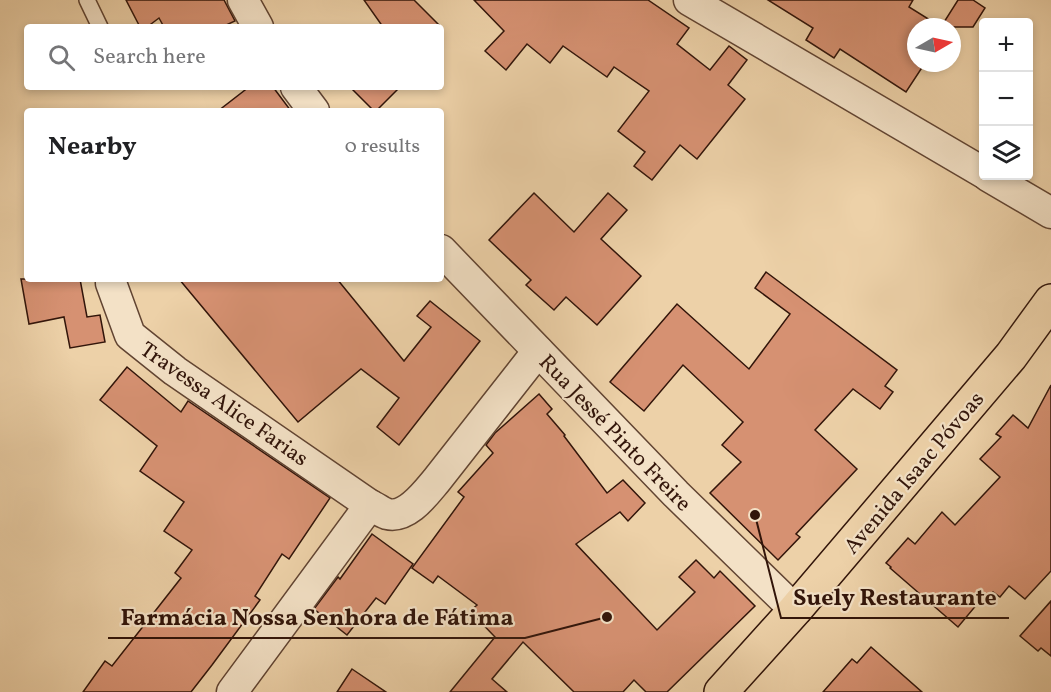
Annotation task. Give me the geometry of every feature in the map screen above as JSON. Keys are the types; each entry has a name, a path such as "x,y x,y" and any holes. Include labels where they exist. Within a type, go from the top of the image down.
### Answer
{"main road":[{"name":"Avenida Isaac Póvoas","path":"722,692 795,610 1011,356 1051,300"}],"street":[{"path":"243,0 256,24"},
{"path":"689,0 979,170"},
{"path":"298,90 312,108"},
{"path":"995,180 1051,213"},
{"name":"Rua Jessé Pinto Freire","path":"444,253 676,494 795,610"},
{"name":"Travessa Alice Farias","path":"111,282 130,335 138,342 175,371 370,505 388,514 404,512 419,501 538,351"},
{"path":"232,692 370,505"}],"lane":[{"path":"87,0 99,24"}],"building":[{"path":"126,0 224,0 235,21 228,24 162,24 159,18 151,24 138,24"},
{"path":"364,0 414,0 438,24 381,24"},
{"path":"474,0 648,0 689,28 677,44 710,70 729,46 747,60 728,85 745,99 697,159 680,145 652,180 634,166 645,152 618,131 649,91 614,67 607,77 563,46 550,63 527,44 506,70 485,51 504,31"},
{"path":"768,0 913,0 909,7 927,18 907,18 907,72 919,72 906,92 840,49 834,58 806,40 813,28"},
{"path":"958,0 973,0 985,8 973,27 961,27 961,18 947,18"},
{"path":"245,90 275,90 289,108 222,108"},
{"path":"353,90 397,90 379,108 371,108"},
{"path":"534,193 574,232 608,193 627,210 601,239 641,276 597,325 566,297 554,310 526,285 531,280 489,240"},
{"path":"766,272 897,370 885,386 893,392 880,409 853,389 815,430 857,469 796,534 800,537 778,560 710,493 741,462 722,445 743,422 683,365 644,411 610,382 677,304 749,369 790,314 755,288"},
{"path":"21,279 24,279 24,282 81,282 87,317 100,315 105,342 70,348 64,317 29,324"},
{"path":"181,282 339,282 404,361 431,327 417,316 430,301 480,341 399,445 377,427 399,398 361,369 298,422"},
{"path":"127,367 181,412 188,401 330,498 289,559 282,554 255,596 260,600 191,692 83,692 105,661 112,666 181,578 175,573 192,550 164,531 184,502 140,471 157,446 100,400"},
{"path":"1051,385 1051,571 1025,599 1009,586 1000,597 993,592 986,600 983,597 958,627 886,563 908,538 915,544 942,512 955,525 1000,477 980,459 1001,437 996,434 1013,415 1028,428"},
{"path":"539,394 552,409 547,414 607,493 623,480 645,503 628,521 620,512 576,544 657,630 695,592 679,577 696,560 714,578 720,571 755,606 667,692 646,692 634,680 623,692 574,692 523,642 492,679 507,692 450,692 495,637 470,611 477,605 438,576 433,583 412,568 464,497 458,492 493,453 486,445 495,433"},
{"path":"372,534 413,564 385,604 376,598 347,635 314,609 338,577 340,579"},
{"path":"1051,601 1051,656 1041,648 1038,651 1020,636"},
{"path":"871,647 922,692 823,692 852,659 857,663"},
{"path":"352,669 386,692 337,692"}],"place":[{"name":"Suely Restaurante","path":"755,515"},
{"name":"Farmácia Nossa Senhora de Fátima","path":"607,617"}]}
